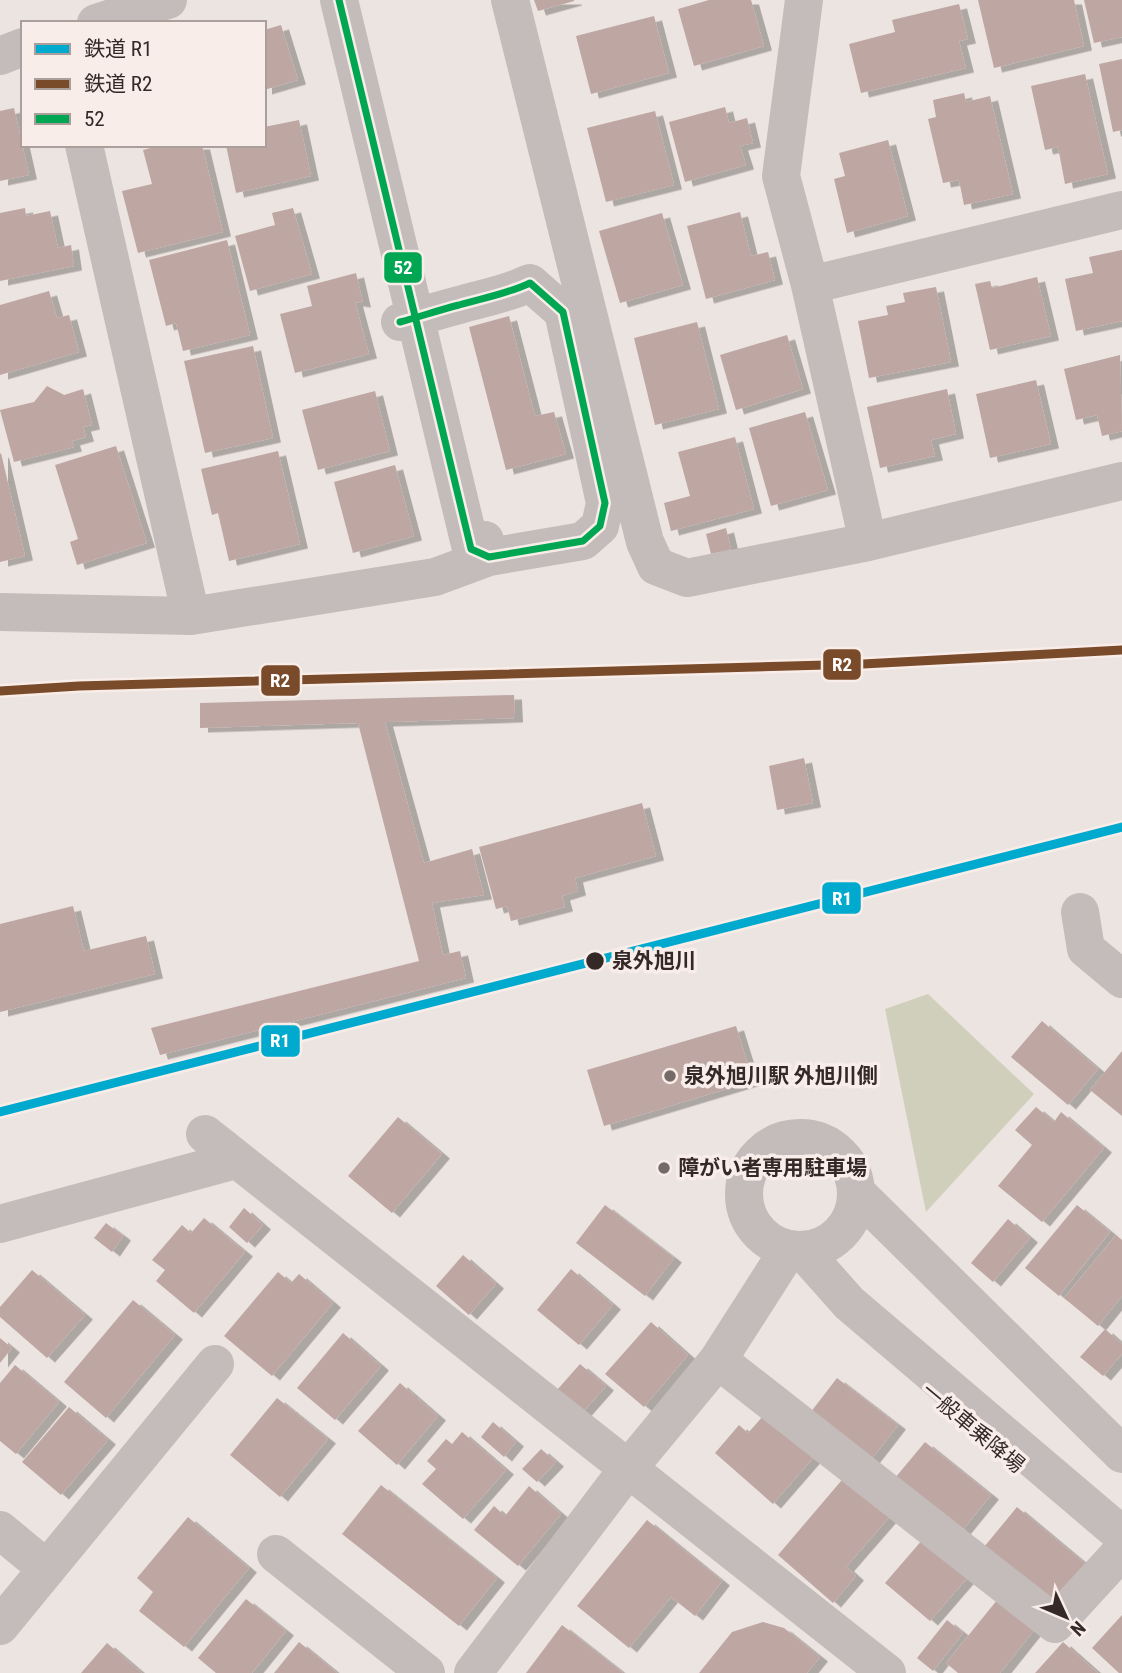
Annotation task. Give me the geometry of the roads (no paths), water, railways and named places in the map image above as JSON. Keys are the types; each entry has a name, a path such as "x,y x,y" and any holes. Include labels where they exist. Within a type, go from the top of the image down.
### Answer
{"street":[{"path":"102,21 168,0"},
{"path":"316,0 412,325 476,562"},
{"path":"339,0 412,325"},
{"path":"0,612 191,616 435,577 476,562 583,541 600,527 605,503 562,312 485,0"},
{"path":"510,0 645,542 656,566 687,578 868,542 1122,481"},
{"path":"804,0 781,176 810,285 868,542"},
{"path":"0,56 21,48"},
{"path":"84,147 191,616"},
{"path":"810,285 1122,209"},
{"path":"412,325 530,283 562,312"},
{"path":"600,527 645,542"},
{"path":"1080,912 1086,949 1122,979"},
{"path":"1086,949 1122,939"},
{"path":"205,1134 887,1673"},
{"path":"798,1138 817,1140 835,1149 848,1163 856,1192 851,1219 839,1235 824,1244 795,1249 772,1243 759,1232 749,1217 744,1200 745,1182 751,1166 763,1152 779,1142 798,1138"},
{"path":"0,1224 236,1160"},
{"path":"856,1192 1122,1454"},
{"path":"718,1360 1055,1624 1120,1539 849,1303 795,1249"},
{"path":"473,1673 627,1470 718,1360 795,1249"},
{"path":"0,1626 215,1364"},
{"path":"0,1530 47,1569"},
{"path":"276,1553 426,1673"}],"rail line":[{"name":"R2","path":"0,691 79,686 863,664 1122,650"},
{"name":"R1","path":"0,1112 1122,827"}],"place":[{"name":"泉外旭川","path":"595,961"},
{"name":"泉外旭川駅 外旭川側","path":"670,1076"},
{"name":"障がい者専用駐車場","path":"664,1168"}]}
